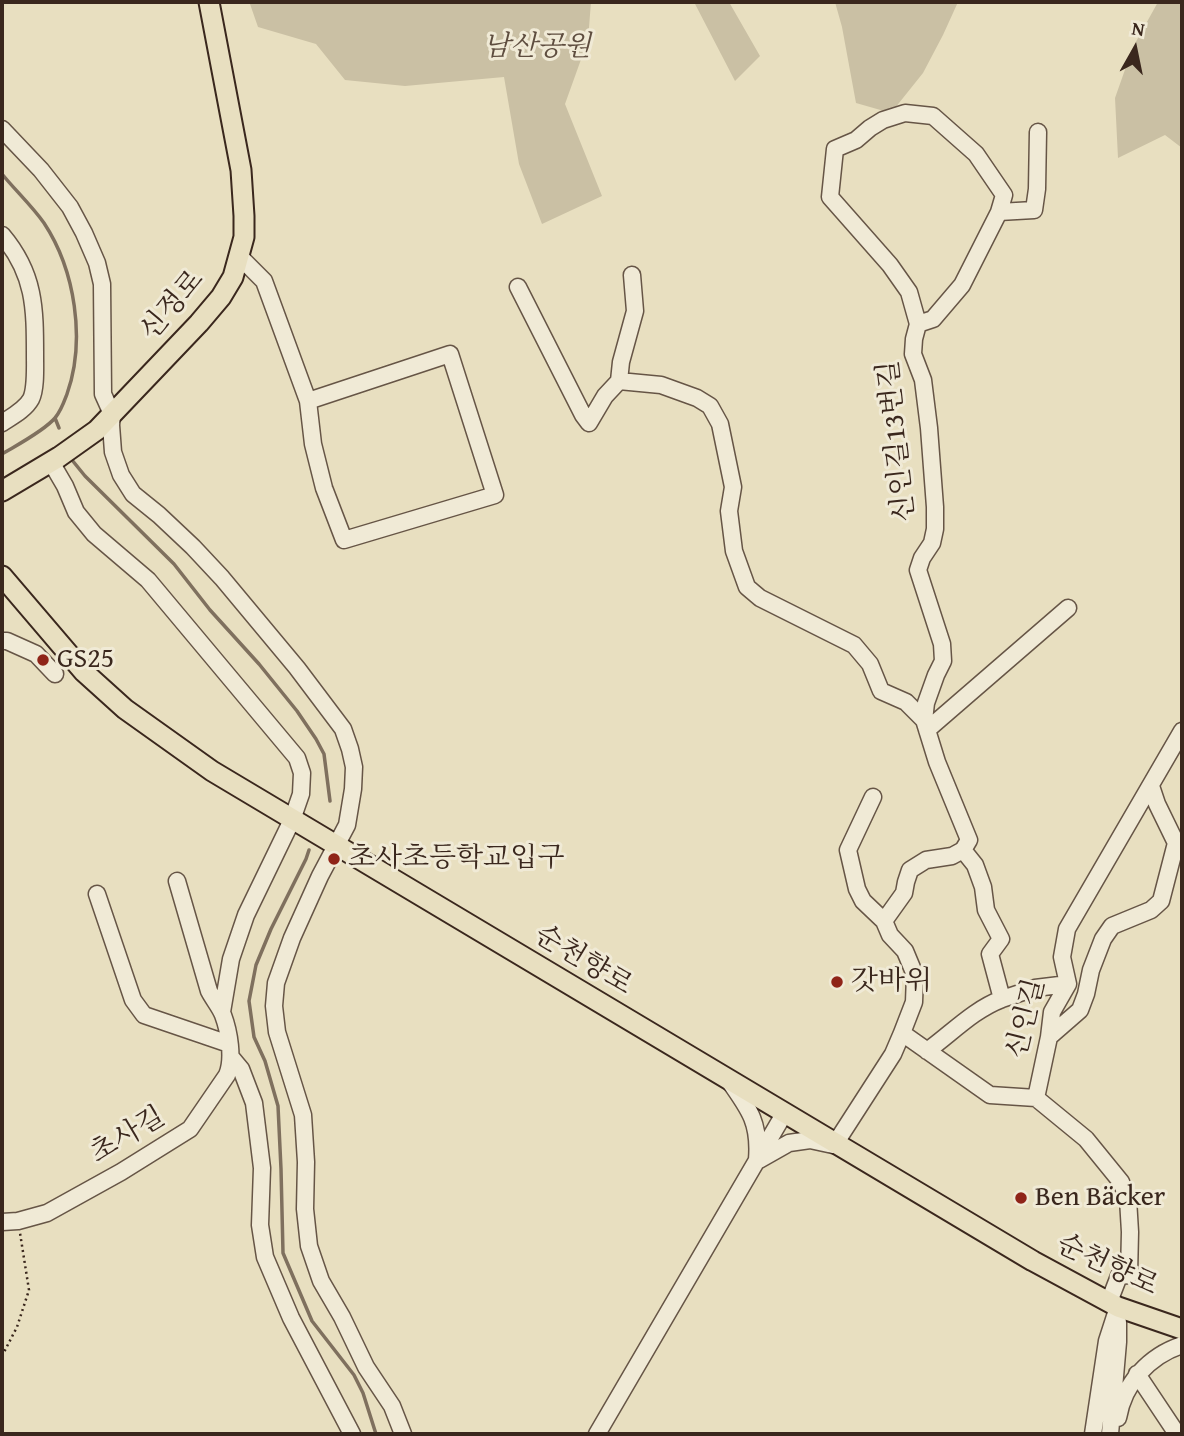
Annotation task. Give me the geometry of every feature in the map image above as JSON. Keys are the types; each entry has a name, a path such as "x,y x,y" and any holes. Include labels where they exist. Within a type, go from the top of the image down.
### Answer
{"main road":[{"name":"신정로","path":"2,491 97,430 199,323 221,297 233,277 244,236 241,170 209,2"},
{"name":"순천향로","path":"2,576 84,673 125,709 212,771 1032,1261 1113,1304 1182,1329"}],"street":[{"path":"918,324 909,292 890,265 830,197 835,149 856,140 883,120 905,113 933,116 976,154 1004,195 999,212 1034,210 1038,132"},
{"path":"2,129 41,170 70,207 97,263 102,284 103,394 112,414 113,452 121,475 133,494 193,547 297,668 343,729 350,749 354,767 347,825 292,938 276,983 274,1006 277,1032 303,1115 309,1246 321,1281 366,1367 392,1406 403,1434"},
{"name":"신인길13번길","path":"963,850 969,840 936,762 925,725 926,703 943,661 942,644 918,570 932,543 935,508 929,428 923,380 914,354 914,339 918,324 933,319 961,285 999,212"},
{"path":"2,235 24,271 33,296 35,374 31,399 19,412 2,423"},
{"path":"240,257 264,281 309,401 313,443 324,488 344,540 495,495 450,355 309,401"},
{"path":"518,287 589,422 605,396 619,381 621,362 635,311 632,275"},
{"path":"619,381 661,385 697,398 710,406 720,424 733,487 729,511 734,551 747,587 761,598 854,645 870,664 881,691 906,702 925,725 1068,608"},
{"path":"51,462 76,513 94,534 148,580 297,758 302,773 301,794 292,820 246,915 231,959 222,1012 230,1051 241,1069 254,1103 262,1168 260,1225 265,1257 291,1318 352,1434"},
{"path":"2,641 36,654 55,674"},
{"name":"신인길","path":"1113,1304 1119,1276 1129,1275 1128,1199 1121,1182 1086,1139 1036,1098 1052,1012 1068,984 1062,957 1067,929 1151,786 1176,749 1182,731"},
{"path":"1049,1038 1080,1010 1103,939 1112,926 1151,910 1161,901 1176,843 1151,786"},
{"path":"757,1161 789,1143 810,1140 837,1145 893,1054 914,1002 915,975 905,951 890,936 884,921 863,901 857,889 848,850 873,797"},
{"path":"884,921 904,893 910,870 926,860 951,856 963,850 975,865 983,887 986,910 1001,939 990,954 1002,999"},
{"path":"177,881 209,991 222,1012"},
{"path":"97,894 133,1000 144,1015 230,1051"},
{"path":"927,1051 975,1012 1002,999 1035,988 1068,984"},
{"path":"902,1034 990,1095 1036,1098"},
{"name":"초사길","path":"2,1222 19,1221 47,1213 121,1172 190,1129 227,1075 231,1067 230,1051"},
{"path":"730,1082 748,1108 756,1127 757,1161"},
{"path":"597,1434 784,1114"},
{"path":"1093,1434 1113,1304"},
{"path":"1112,1434 1118,1342 1113,1304"},
{"path":"1112,1434 1120,1405 1133,1379 1167,1350 1182,1345"},
{"path":"1137,1374 1177,1434"}],"path":[{"path":"2,1356 17,1327 29,1290 19,1221"}],"green space":[{"name":"남산공원","path":"591,2 588,40 565,104 602,196 542,224 519,164 504,77 405,86 345,80 316,44 258,27 250,4"},
{"path":"694,2 729,2 760,56 735,81"},
{"path":"835,2 958,2 923,73 891,113 856,103"},
{"path":"1158,2 1182,2 1182,148 1165,135 1118,158 1115,98 1133,47"}],"waterway":[{"path":"2,174 44,223 55,242 70,284 76,329 73,373 59,412 44,428 2,454"},
{"path":"55,418 59,428"},
{"path":"72,460 174,564 297,711 324,754 330,801"},
{"path":"309,850 256,965 249,1001 254,1037 265,1061 278,1106 283,1253 312,1321 354,1375 363,1393 376,1434"}],"place":[{"name":"GS25","path":"43,660"},
{"name":"초사초등학교입구","path":"334,859"},
{"name":"갓바위","path":"837,982"},
{"name":"Ben Bäcker","path":"1021,1198"}]}
